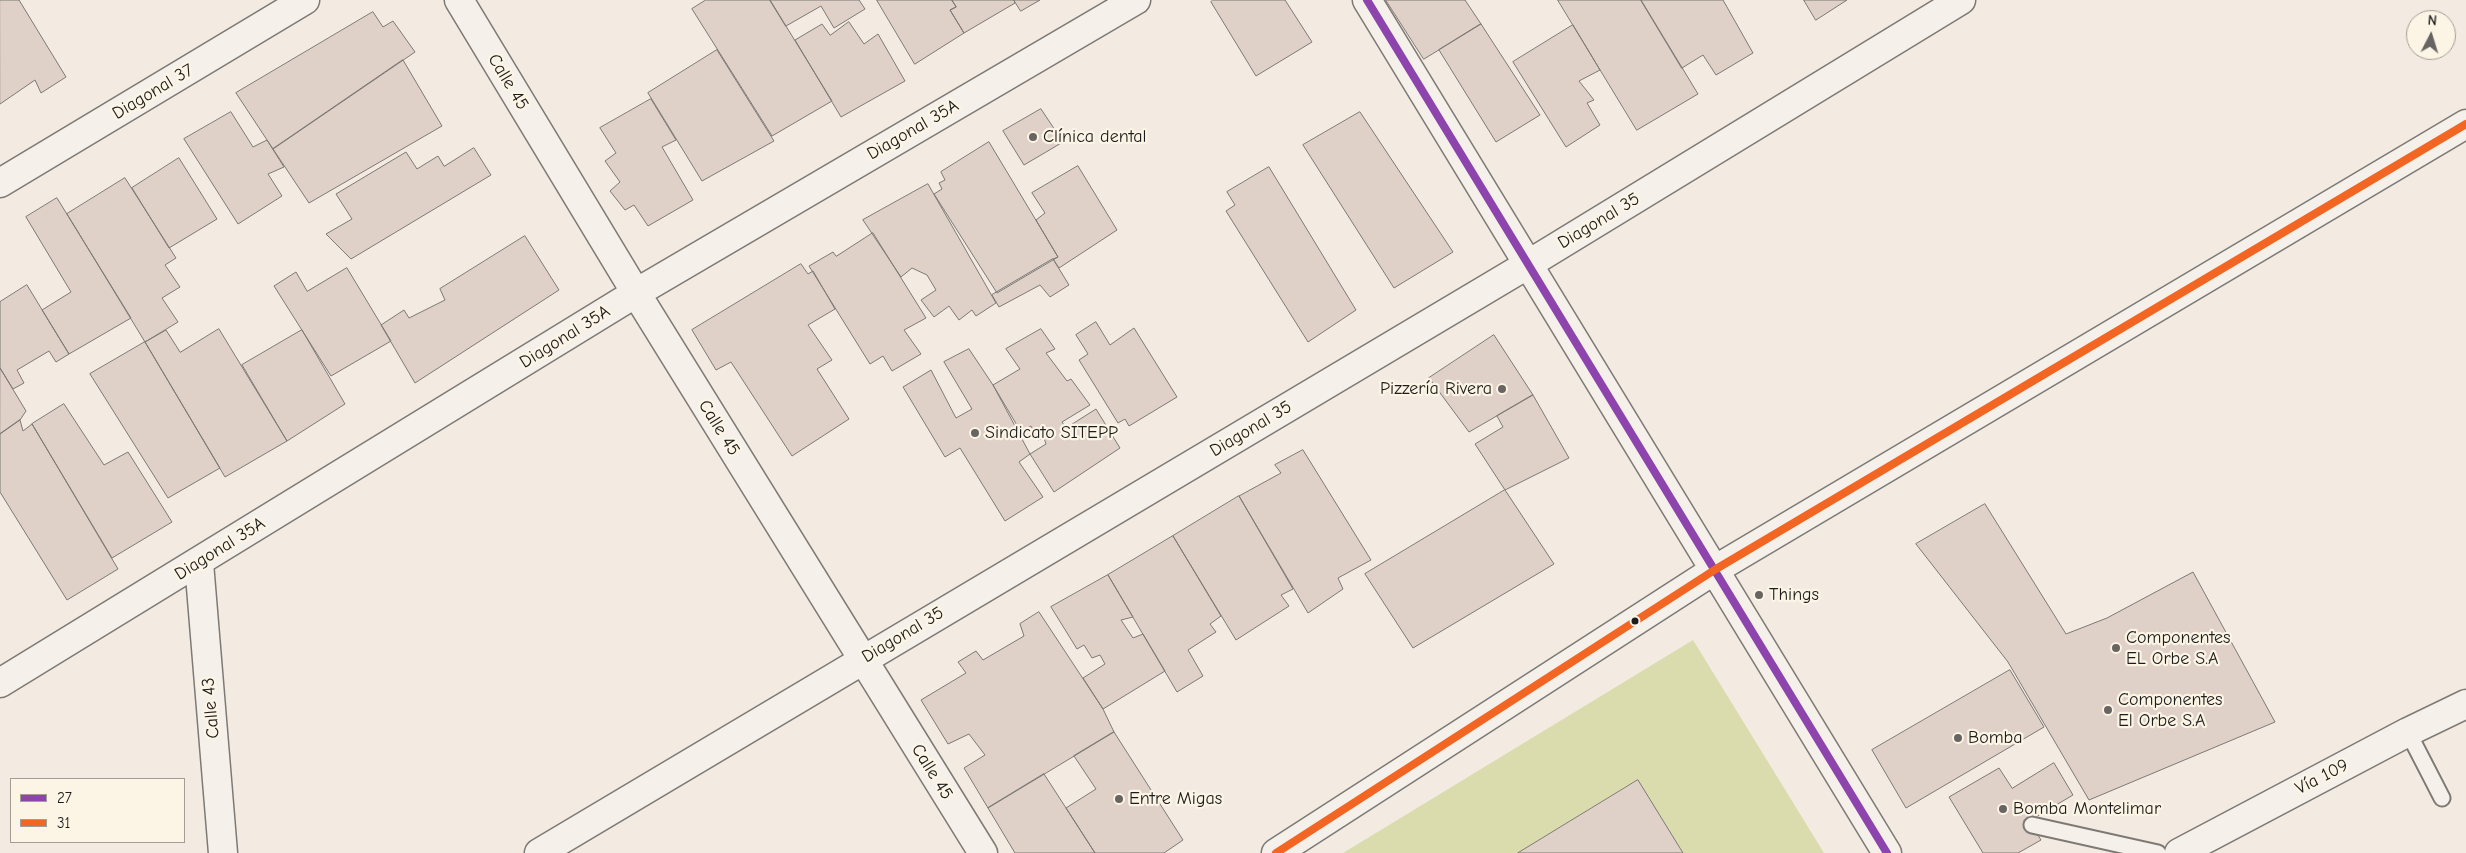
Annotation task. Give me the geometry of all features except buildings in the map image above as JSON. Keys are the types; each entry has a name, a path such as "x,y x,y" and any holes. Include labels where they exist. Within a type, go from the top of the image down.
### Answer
{"street":[{"name":"Diagonal 37","path":"0,183 305,0"},
{"name":"Calle 45","path":"459,0 636,293 983,853"},
{"name":"Diagonal 35A","path":"0,683 199,563 636,293 1136,0"},
{"path":"1367,0 1527,265 1716,569 1887,853"},
{"name":"Diagonal 35","path":"539,853 1527,265 1961,0"},
{"path":"1276,853 1716,569 2466,124"},
{"name":"Calle 43","path":"199,563 223,853"},
{"name":"Vía 109","path":"2179,853 2408,732 2466,704"}],"lane":[{"path":"2408,732 2442,798"},
{"path":"2032,825 2158,853"}],"green space":[{"path":"1693,640 1824,853 1683,853 1637,780 1518,853 1343,853"}],"transit line":[{"name":"27","path":"1367,0 1887,853"},
{"name":"31","path":"1276,853 1716,569 2466,124"}],"place":[{"name":"Clínica dental","path":"1033,137"},
{"name":"Pizzería Rivera","path":"1502,389"},
{"name":"Sindicato SITEPP","path":"975,433"},
{"name":"Things","path":"1759,595"},
{"name":"Componentes EL Orbe S.A","path":"2116,648"},
{"name":"Componentes El Orbe S.A","path":"2108,710"},
{"name":"Bomba","path":"1958,738"},
{"name":"Entre Migas","path":"1119,799"},
{"name":"Bomba Montelimar","path":"2003,809"}]}
